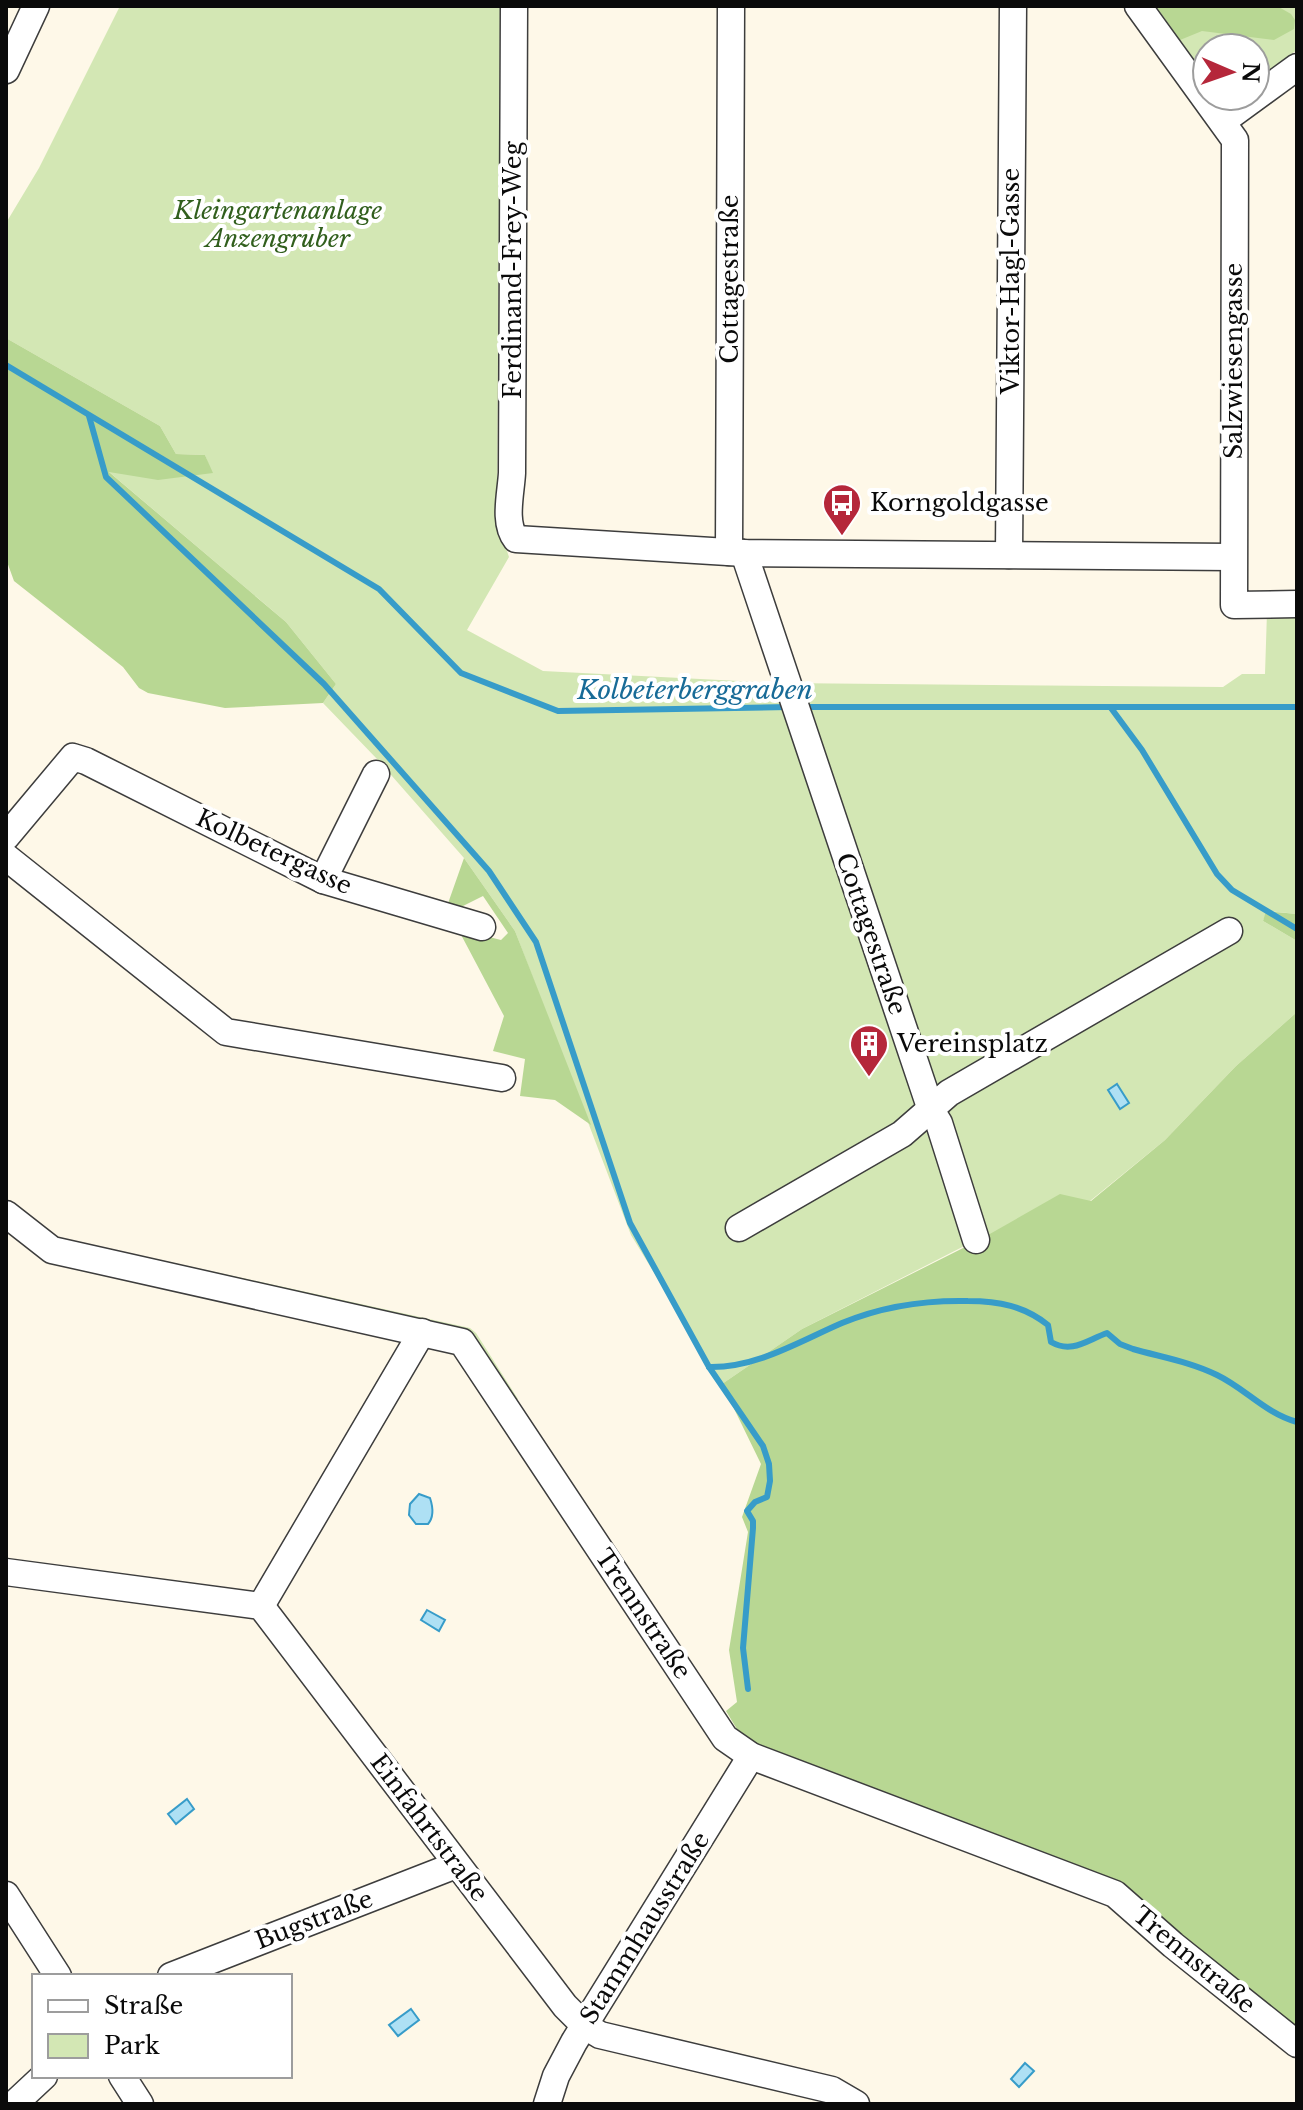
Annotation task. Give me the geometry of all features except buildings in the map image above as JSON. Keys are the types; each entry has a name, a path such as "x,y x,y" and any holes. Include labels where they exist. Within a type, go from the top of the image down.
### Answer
{"street":[{"path":"6,70 36,6"},
{"name":"Ferdinand-Frey-Weg","path":"514,6 511,533 516,539 736,552"},
{"name":"Cottagestraße","path":"731,6 736,552 796,706 976,1240"},
{"name":"Viktor-Hagl-Gasse","path":"1009,555 1013,6"},
{"name":"Salzwiesengasse","path":"1138,6 1235,140 1234,605 1297,604"},
{"path":"1223,121 1297,67"},
{"path":"736,552 1233,557"},
{"name":"Kolbetergasse","path":"6,837 73,757 323,880 482,927"},
{"path":"323,880 376,774"},
{"path":"6,857 226,1032 502,1078"},
{"path":"739,1228 902,1134 949,1093 1229,931"},
{"name":"Trennstraße","path":"6,1214 52,1250 462,1342 725,1738 751,1756 1115,1894 1173,1945 1297,2044"},
{"path":"6,1572 261,1606 422,1332"},
{"name":"Einfahrtstraße","path":"261,1606 456,1865 565,2006 585,2026 600,2035 832,2090 856,2104"},
{"name":"Stammhausstraße","path":"547,2104 565,2058 751,1756"},
{"name":"Bugstraße","path":"176,1974 456,1865"},
{"path":"6,1895 57,1974"},
{"path":"14,2104 42,2078"},
{"path":"123,2078 140,2104"}],"green space":[{"name":"Kleingartenanlage Anzengruber","path":"120,6 500,6 497,521 509,557 467,630 543,671 780,683 1223,687 1242,674 1265,674 1267,612 1297,612 1297,914 1267,911 1263,921 1297,941 1297,1012 1236,1066 1165,1140 1090,1201 976,1240 802,1329 722,1384 631,1235 515,931 464,858 323,703 336,684 286,622 108,471 212,473 205,455 176,454 160,426 6,338 6,223 39,168"},
{"path":"1156,6 1297,6 1297,50 1271,69 1271,32 1191,32 1191,55"},
{"path":"1156,6 1277,6 1295,20 1294,29 1274,40 1271,40 1271,32 1202,31 1191,32 1191,36 1180,40"},
{"path":"6,338 160,426 176,454 205,455 213,473 158,480 109,472 286,622 336,684 323,703 225,708 148,693 139,688 123,667 14,581 6,559"},
{"path":"464,858 515,931 591,1125 555,1100 520,1096 525,1059 493,1051 504,1016 458,929 501,940 508,933 483,896 455,910 446,909"},
{"path":"1266,911 1297,914 1297,941 1263,921"},
{"path":"1297,1012 1297,2033 1119,1887 743,1739 726,1711 737,1702 729,1650 748,1532 742,1517 761,1464 722,1384 802,1329 981,1239 1060,1194 1091,1201 1165,1140 1236,1066"},
{"path":"48,1230 60,1238 470,1328 518,1399 514,1400 471,1338 58,1244"}],"water":[{"path":"1117,1084 1129,1103 1120,1109 1108,1090"},
{"path":"419,1494 430,1498 432,1512 428,1524 416,1524 409,1515 410,1504"},
{"path":"427,1610 445,1620 439,1631 421,1620"},
{"path":"187,1799 194,1809 176,1824 168,1814"},
{"path":"411,2009 419,2020 398,2036 389,2025"},
{"path":"1025,2063 1034,2071 1019,2087 1011,2079"}],"waterway":[{"name":"Kolbeterberggraben","path":"6,365 379,589 461,673 558,711 789,707"},
{"path":"89,416 106,477 324,684 489,871 536,942 630,1223 709,1367 763,1446 769,1464 767,1497 755,1502 747,1511 753,1521 743,1648 748,1689"},
{"name":"Kolbeterberggraben","path":"805,707 1297,707"},
{"path":"1111,708 1142,750 1217,874 1232,890 1297,929"},
{"path":"709,1367 761,1358 857,1317 888,1308 936,1302 990,1302 1020,1309 1039,1319 1048,1325 1051,1342 1059,1345 1079,1345 1107,1333 1120,1344 1133,1349 1207,1370 1275,1413 1297,1422"}],"place":[{"name":"Korngoldgasse","path":"842,537"},
{"name":"Vereinsplatz","path":"869,1078"}]}
